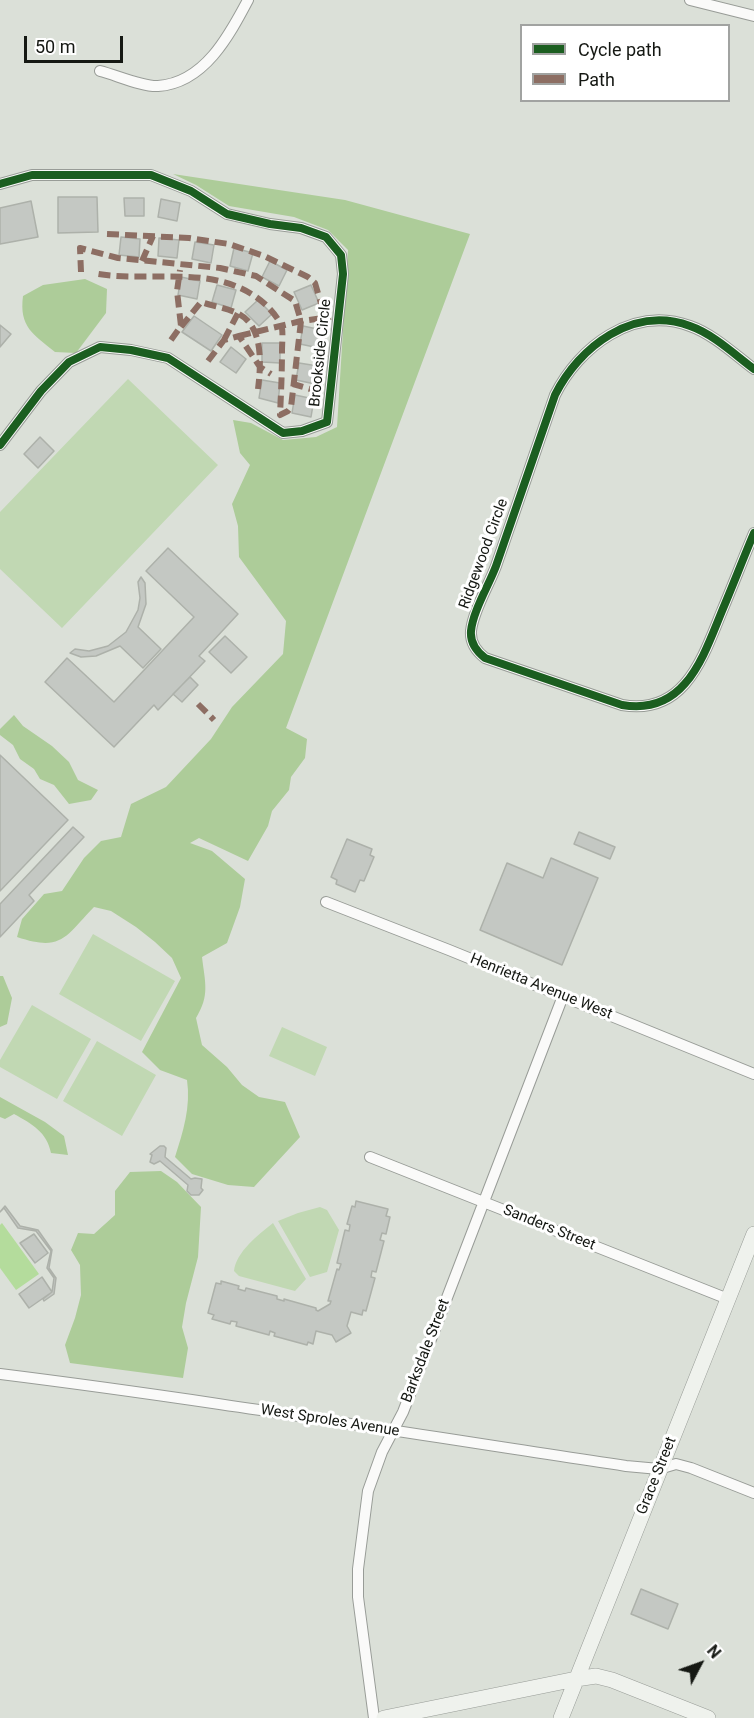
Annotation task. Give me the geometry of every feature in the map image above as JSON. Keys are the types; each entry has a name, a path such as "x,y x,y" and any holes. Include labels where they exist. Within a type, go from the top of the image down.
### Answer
{"main road":[{"name":"Grace Street","path":"561,1718 754,1234"},
{"path":"384,1718 596,1676 612,1680 708,1718"}],"street":[{"path":"100,71 157,86 177,81 200,69 221,48 248,0"},
{"path":"690,0 754,16"},
{"name":"Brookside Circle","path":"0,184 32,175 151,175 191,190 227,214 270,224 301,228 326,237 341,255 343,274 327,422 302,431 283,434 168,358 131,350 100,347 69,362 41,391 0,445"},
{"name":"Ridgewood Circle","path":"754,369 710,336 691,326 672,321 625,327 606,336 591,347 570,370 555,395 495,568 473,622 472,642 478,653 485,658 622,705 636,707 656,704 675,694 696,670 754,534"},
{"name":"Henrietta Avenue West","path":"326,902 754,1074"},
{"name":"Barksdale Street","path":"374,1718 358,1596 358,1569 368,1491 382,1452 403,1412 563,996"},
{"name":"Sanders Street","path":"370,1156 728,1299"},
{"name":"West Sproles Avenue","path":"0,1374 165,1394 393,1432 626,1466 660,1468 676,1464 691,1467 754,1493"}],"shaded area":[{"path":"173,174 345,200 470,234 286,728 307,739 305,758 291,777 289,790 272,811 268,826 248,861 199,838 190,843 212,851 245,879 240,907 227,943 202,957 205,995 196,1018 202,1045 227,1067 242,1085 259,1097 285,1102 300,1137 254,1187 228,1185 192,1174 175,1157 187,1110 187,1080 160,1070 142,1052 181,978 172,958 136,927 111,911 94,907 69,934 61,939 44,943 17,937 22,919 44,894 62,891 84,858 101,841 121,837 131,804 166,787 211,739 232,707 283,654 286,621 239,557 238,526 232,504 250,465 240,453 233,420 251,423 283,440 316,437 337,427 348,250 328,230 294,217 229,206 196,185"},
{"path":"85,279 107,289 106,313 76,353 55,352 29,329 23,315 23,296 43,285"},
{"path":"128,379 218,465 62,628 0,569 0,512"},
{"path":"14,715 23,726 52,746 69,762 78,780 98,790 91,800 69,804 54,785 40,779 34,769 20,759 13,745 0,735 0,729"},
{"path":"93,934 175,981 141,1041 59,994"},
{"path":"0,976 3,976 12,998 7,1024 0,1027"},
{"path":"32,1005 91,1039 57,1099 0,1067 0,1060"},
{"path":"282,1027 327,1047 315,1076 269,1056"},
{"path":"97,1041 156,1075 122,1136 63,1101"},
{"path":"0,1097 45,1122 64,1136 68,1155 51,1153 42,1134 33,1125 14,1114 5,1119 0,1117"},
{"path":"161,1171 177,1182 201,1207 198,1257 182,1327 188,1348 183,1378 70,1363 65,1345 81,1295 80,1265 71,1250 78,1233 94,1234 115,1215 115,1191 130,1172"},
{"path":"320,1207 327,1210 339,1230 327,1272 310,1277 278,1221"},
{"path":"2,1223 39,1274 16,1290 0,1268 0,1225"},
{"path":"273,1223 306,1279 295,1291 239,1276 234,1271 244,1250"}],"building":[{"path":"58,197 97,197 98,232 58,233"},
{"path":"124,198 144,198 144,216 125,216"},
{"path":"161,199 180,203 177,221 158,217"},
{"path":"31,201 38,237 0,244 0,208"},
{"path":"121,237 140,239 139,257 119,255"},
{"path":"159,238 179,240 177,258 158,256"},
{"path":"195,242 214,245 211,263 192,259"},
{"path":"234,248 253,253 248,271 230,266"},
{"path":"270,261 287,270 279,286 262,277"},
{"path":"181,277 200,281 197,299 178,295"},
{"path":"217,285 236,290 231,308 212,302"},
{"path":"311,285 319,303 302,310 294,292"},
{"path":"258,300 272,314 259,326 245,312"},
{"path":"194,316 222,335 211,351 182,332"},
{"path":"0,325 11,334 0,347"},
{"path":"303,326 322,330 319,348 300,344"},
{"path":"262,343 280,343 280,363 262,362"},
{"path":"231,347 246,359 236,373 220,362"},
{"path":"299,363 318,366 315,384 296,380"},
{"path":"262,380 280,383 278,403 259,398"},
{"path":"295,395 314,399 311,417 292,413"},
{"path":"40,437 54,451 38,468 24,454"},
{"path":"168,548 238,614 199,656 205,661 158,710 154,705 114,747 45,682 67,658 114,702 194,617 146,571"},
{"path":"141,577 145,583 146,604 138,627 161,649 143,668 120,646 96,656 81,657 70,653 75,649 89,651 108,646 126,632 138,610 140,598 138,582"},
{"path":"225,636 247,657 231,673 209,652"},
{"path":"190,677 198,685 182,702 173,694"},
{"path":"0,755 68,820 0,891"},
{"path":"73,827 84,837 29,895 34,901 0,937 0,904"},
{"path":"579,832 615,847 610,859 574,844"},
{"path":"347,839 372,849 370,855 374,857 364,881 360,880 355,892 336,884 337,880 331,877"},
{"path":"551,858 598,878 562,965 480,930 507,863 543,878"},
{"path":"160,1146 166,1148 165,1157 191,1179 202,1179 201,1188 203,1190 199,1195 191,1195 187,1191 188,1185 160,1161 154,1164 150,1162 152,1155 150,1154"},
{"path":"356,1201 388,1209 386,1216 390,1217 386,1234 382,1233 380,1240 384,1241 376,1272 372,1271 371,1277 375,1278 366,1311 363,1310 362,1315 351,1312 347,1326 351,1333 336,1342 332,1335 316,1331 313,1344 308,1342 307,1345 274,1336 275,1333 270,1331 269,1335 236,1326 237,1322 231,1321 230,1324 212,1319 214,1315 208,1313 216,1283 221,1284 221,1281 239,1286 238,1289 245,1291 246,1288 277,1296 277,1299 316,1308 318,1311 330,1304 331,1301 328,1301 337,1269 339,1270 341,1264 337,1263 345,1230 349,1231 350,1225 347,1224 352,1206 355,1207"},
{"path":"5,1206 20,1226 38,1230 52,1250 49,1268 56,1278 54,1294 44,1301 43,1299 52,1292 54,1278 47,1268 51,1251 36,1231 18,1228 4,1208 0,1212"},
{"path":"34,1234 48,1253 35,1263 20,1243"},
{"path":"42,1277 52,1292 29,1308 19,1294"},
{"path":"641,1589 678,1604 668,1629 631,1614"}],"marked path":[{"path":"107,234 189,238 229,244 264,256 308,277 315,283 325,317 317,391 293,384"},
{"path":"142,261 153,236"},
{"path":"81,272 80,248 118,258 220,268 256,276 295,301 301,321 291,407 280,415 281,325 266,305 248,292 228,283 207,279 98,274"},
{"path":"171,340 181,326 177,291 180,270"},
{"path":"181,327 201,302 233,311 246,319 252,327 259,346 258,389"},
{"path":"224,340 238,313"},
{"path":"239,336 301,321 331,317"},
{"path":"208,361 224,340 239,336 260,367 271,374"},
{"path":"198,704 214,720"}],"cycle path":[{"path":"0,184 32,175 151,175 191,191 227,214 270,224 301,228 326,237 341,255 343,274 327,422 302,431 283,433 168,358 131,350 100,347 69,362 41,391 0,445"},
{"path":"754,369 707,334 690,326 669,321 648,321 629,326 610,335 578,361 565,377 555,395 496,566 472,623 473,643 476,650 485,658 622,705 644,706 662,701 676,692 699,664 754,533"}]}
